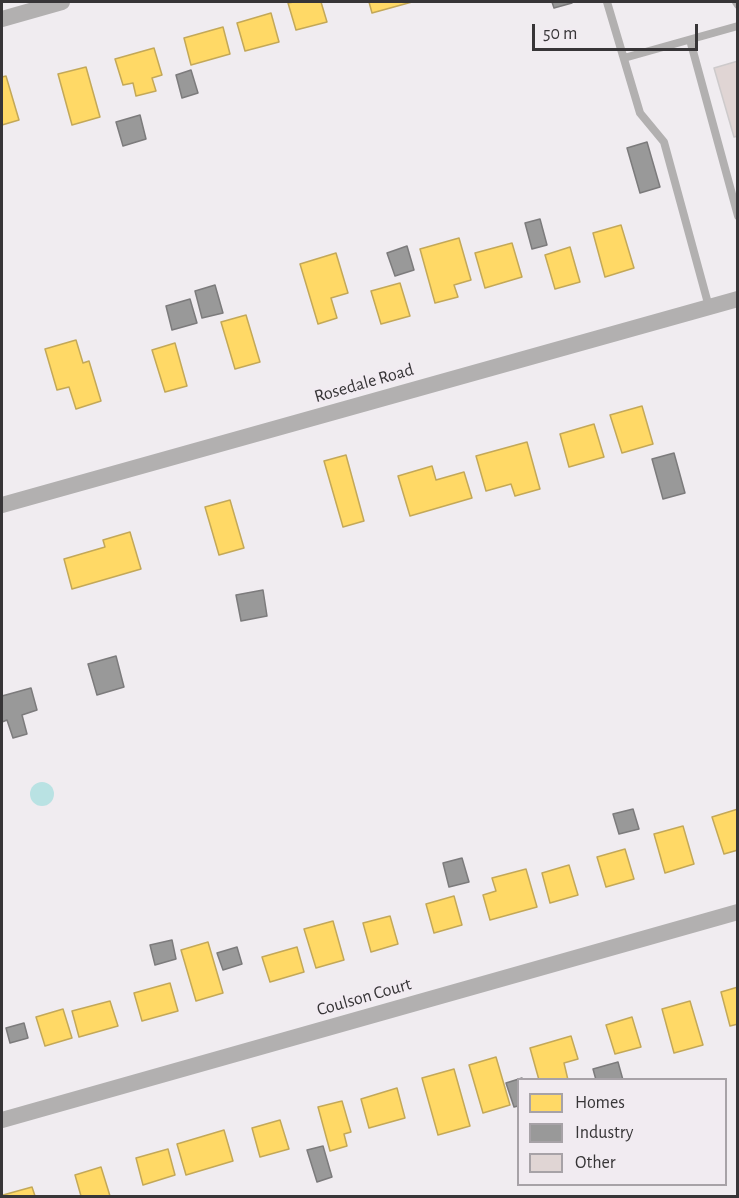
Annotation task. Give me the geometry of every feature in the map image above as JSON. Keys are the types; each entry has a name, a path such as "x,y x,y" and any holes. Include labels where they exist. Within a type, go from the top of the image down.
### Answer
{"street":[{"path":"2,19 63,2"},
{"name":"Rosedale Road","path":"2,505 738,298"},
{"name":"Coulson Court","path":"2,1120 738,912"}],"lane":[{"path":"607,2 640,113 664,142 709,307"},
{"path":"624,58 738,26"},
{"path":"690,40 738,216"}],"water":[{"path":"42,782 47,783 53,789 53,799 47,805 42,806 37,805 31,799 30,794 31,789 37,783"}],"building: Homes":[{"path":"321,2 327,22 296,30 288,3"},
{"path":"369,2 412,2 372,13"},
{"path":"271,13 279,42 245,51 237,23"},
{"path":"223,27 230,54 191,65 184,38"},
{"path":"154,48 162,75 152,78 156,91 136,96 133,83 123,85 115,59"},
{"path":"86,67 100,117 72,125 58,74"},
{"path":"6,76 19,120 2,125 2,77"},
{"path":"621,225 634,268 605,277 593,233"},
{"path":"459,238 471,280 454,285 458,297 435,303 420,249"},
{"path":"512,243 522,277 485,288 475,253"},
{"path":"570,247 580,282 555,289 545,255"},
{"path":"336,253 348,293 331,298 337,318 318,324 300,264"},
{"path":"400,283 410,316 381,324 371,291"},
{"path":"246,315 260,362 235,369 221,322"},
{"path":"76,340 83,363 89,361 101,401 76,409 69,387 57,390 45,349"},
{"path":"175,343 187,386 165,392 152,350"},
{"path":"642,406 653,444 622,453 610,415"},
{"path":"594,424 604,457 569,467 560,434"},
{"path":"527,442 540,489 515,496 511,484 486,491 476,456"},
{"path":"346,455 364,521 343,527 324,461"},
{"path":"432,466 436,480 464,472 472,498 410,516 398,476"},
{"path":"230,500 244,548 219,555 205,507"},
{"path":"130,532 141,569 72,589 64,559 105,547 103,540"},
{"path":"738,809 738,850 724,854 712,817"},
{"path":"683,826 694,864 665,873 654,834"},
{"path":"625,849 634,879 606,887 597,857"},
{"path":"569,865 578,895 550,903 542,873"},
{"path":"526,869 537,907 490,920 483,895 496,891 492,878"},
{"path":"454,896 462,925 434,933 426,904"},
{"path":"390,916 398,944 371,952 363,923"},
{"path":"333,921 344,960 316,968 304,929"},
{"path":"208,942 223,993 196,1001 181,950"},
{"path":"297,947 304,972 270,982 262,957"},
{"path":"170,983 178,1011 142,1021 134,993"},
{"path":"738,987 738,1024 730,1026 721,992"},
{"path":"110,1001 118,1026 79,1037 72,1011"},
{"path":"690,1001 703,1045 674,1053 662,1009"},
{"path":"63,1009 72,1038 45,1046 36,1017"},
{"path":"632,1017 641,1047 615,1054 606,1025"},
{"path":"571,1036 578,1059 564,1063 568,1078 538,1078 530,1048"},
{"path":"496,1057 510,1105 483,1113 469,1065"},
{"path":"454,1069 470,1126 438,1135 422,1078"},
{"path":"397,1088 405,1118 369,1128 361,1099"},
{"path":"342,1101 351,1132 344,1134 347,1146 330,1151 318,1107"},
{"path":"280,1120 289,1149 260,1157 252,1128"},
{"path":"224,1130 233,1161 186,1175 177,1144"},
{"path":"168,1149 175,1175 143,1185 136,1158"},
{"path":"101,1167 110,1196 81,1196 75,1175"},
{"path":"32,1187 35,1196 3,1195"}],"building: Industry":[{"path":"552,2 571,2 572,3 554,8"},
{"path":"191,70 198,93 182,98 176,75"},
{"path":"140,115 146,139 123,146 116,122"},
{"path":"647,142 660,187 640,193 627,148"},
{"path":"540,219 547,245 532,249 525,223"},
{"path":"407,246 414,270 395,276 387,253"},
{"path":"215,285 223,313 202,318 195,291"},
{"path":"190,299 197,323 172,330 166,306"},
{"path":"674,453 685,493 663,499 652,459"},
{"path":"263,590 267,616 241,621 236,595"},
{"path":"116,656 124,687 97,695 88,664"},
{"path":"31,688 37,710 22,715 27,734 13,738 7,720 2,722 2,696"},
{"path":"633,809 639,829 619,834 613,814"},
{"path":"462,858 469,882 449,887 443,863"},
{"path":"172,940 176,959 155,965 150,945"},
{"path":"237,947 242,964 223,970 217,953"},
{"path":"24,1023 28,1038 10,1043 6,1028"},
{"path":"618,1062 622,1078 595,1078 593,1069"},
{"path":"517,1080 517,1106 514,1107 506,1083"},
{"path":"323,1146 332,1177 317,1182 307,1150"}],"building: Other":[{"path":"738,61 738,136 734,137 714,68"}]}
